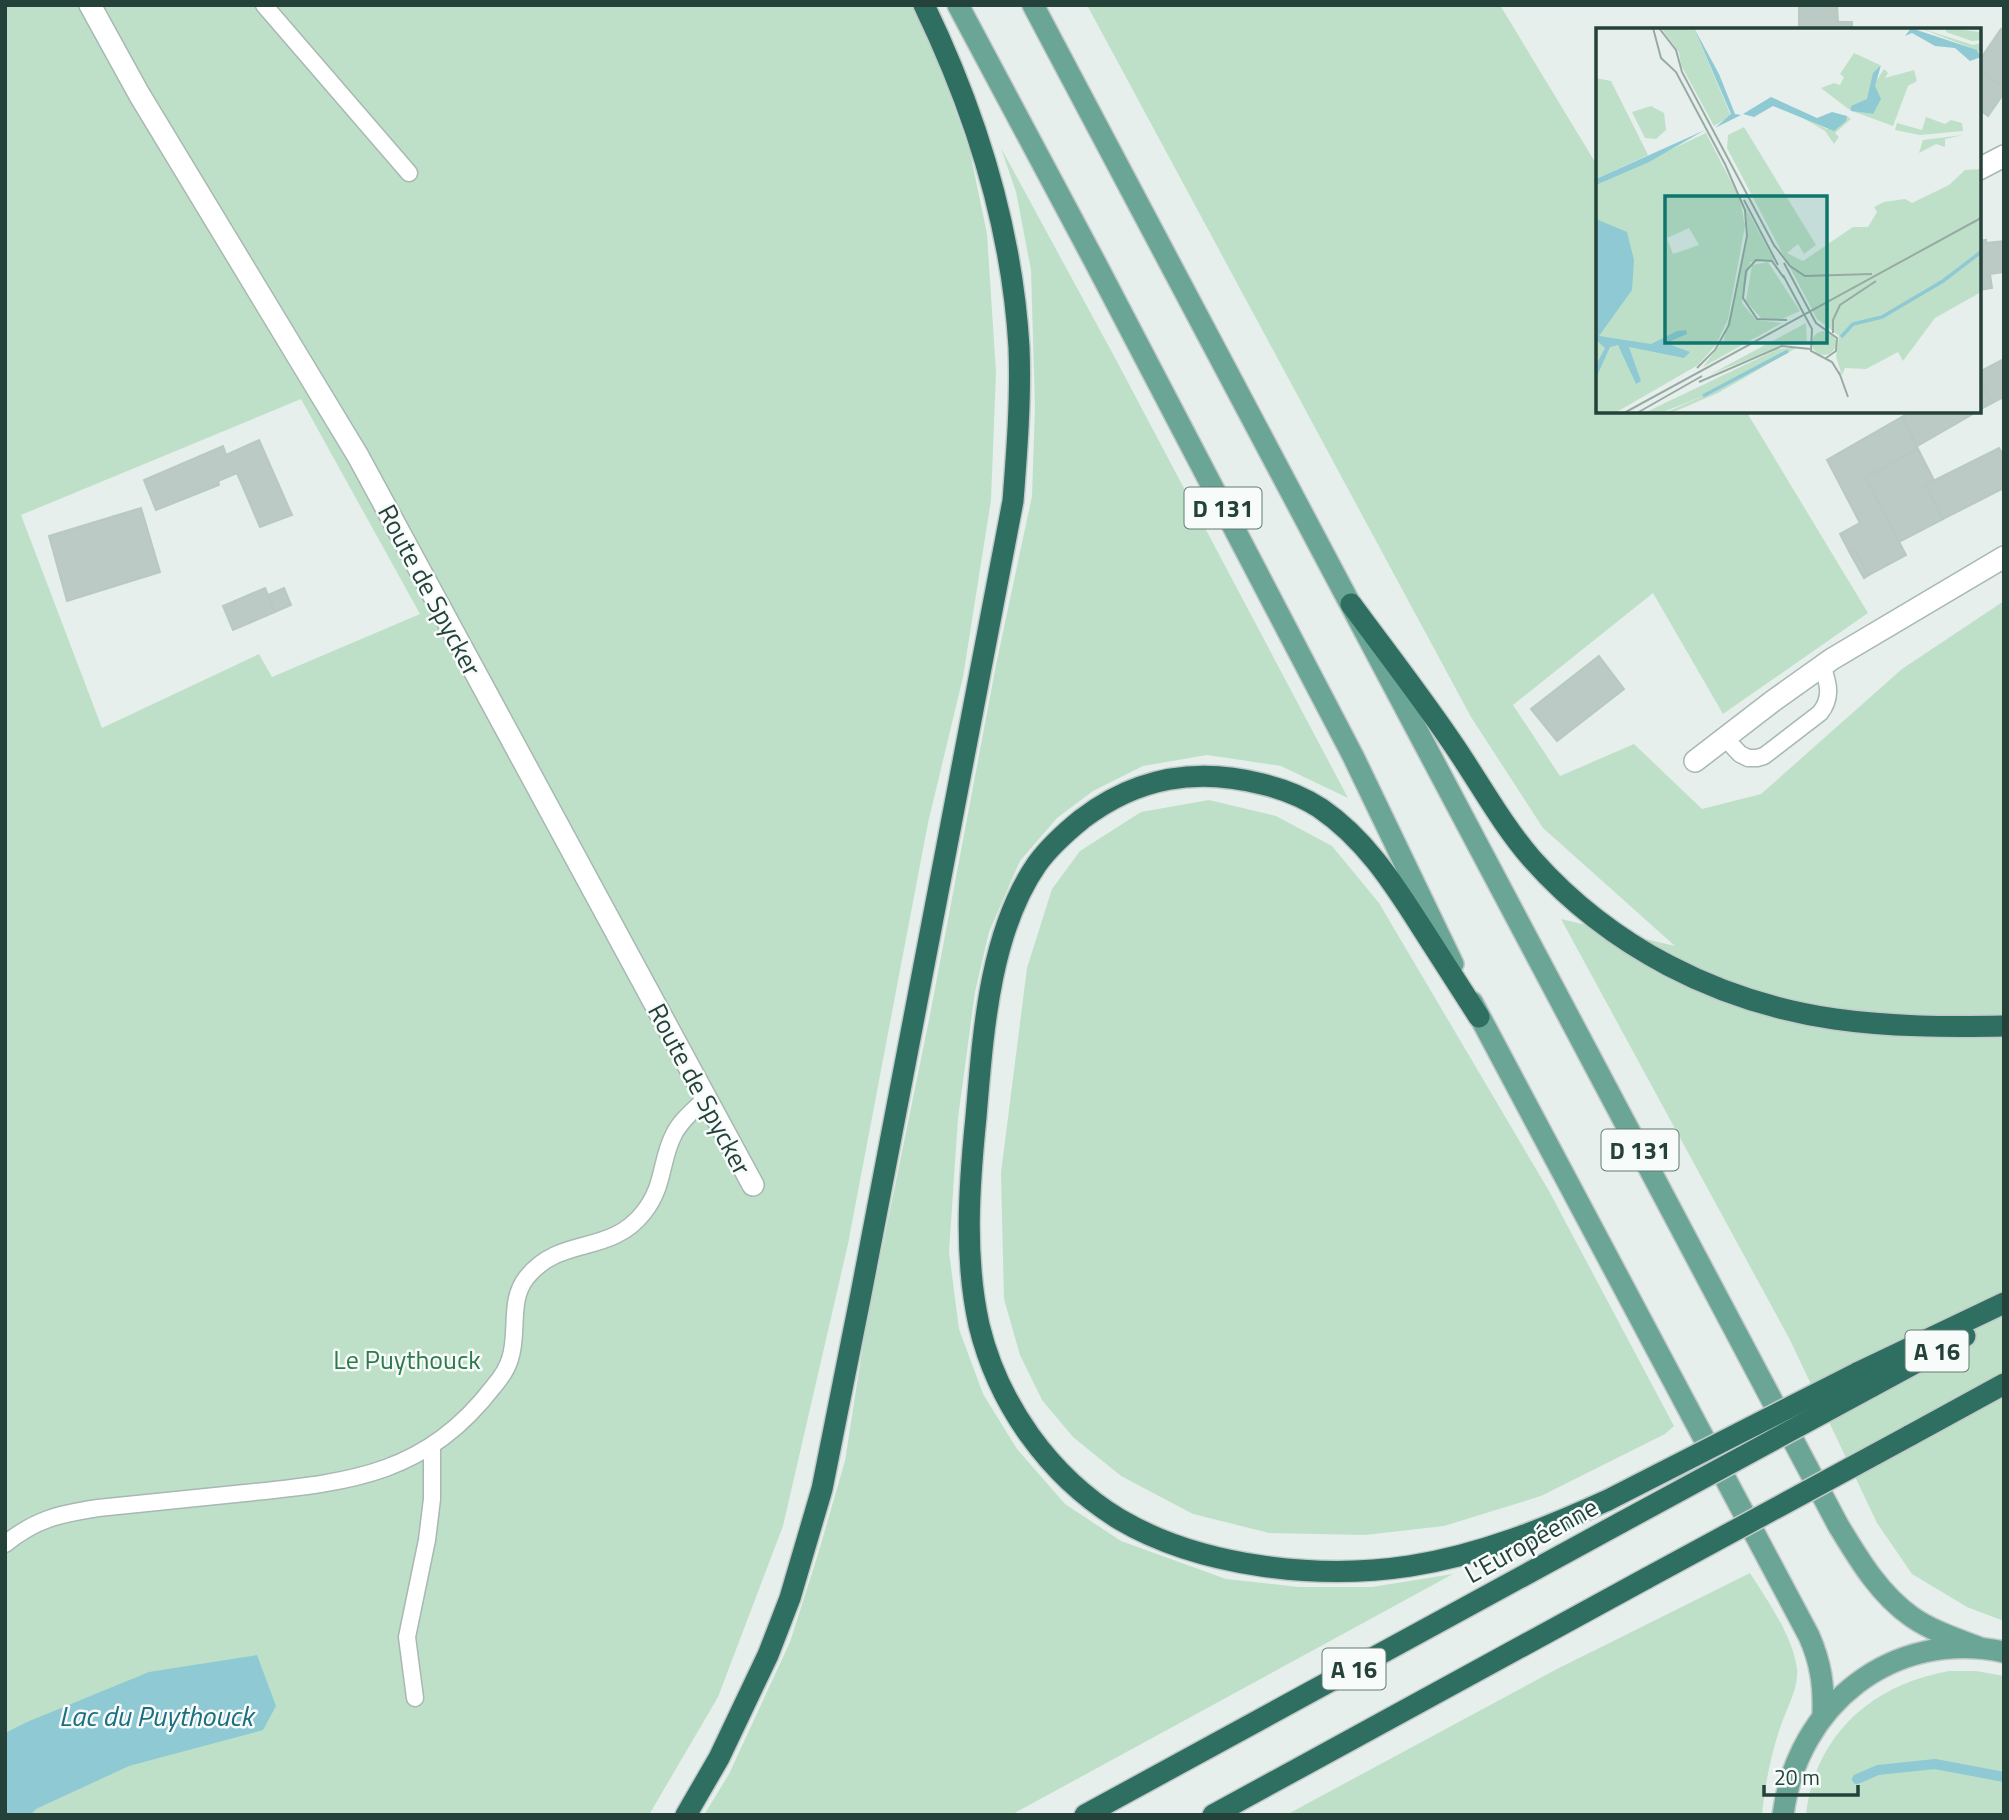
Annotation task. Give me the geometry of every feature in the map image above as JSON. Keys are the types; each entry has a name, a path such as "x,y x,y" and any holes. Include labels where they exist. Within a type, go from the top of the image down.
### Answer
{"highway":[{"path":"686,1815 719,1758 768,1655 798,1574 822,1489 1013,501 1019,348 1007,252 996,203 967,106 949,57 925,5"},
{"path":"1351,604 1446,733 1501,818 1531,858 1582,908 1634,946 1699,982 1814,1016 1865,1023 2004,1026"},
{"path":"1479,1017 1381,865 1346,829 1308,801 1279,788 1243,779 1209,775 1161,779 1095,809 1069,829 1037,864 1013,910 996,966 979,1076 971,1176 970,1265 980,1328 1011,1408 1035,1443 1064,1475 1097,1504 1163,1540 1217,1557 1266,1566 1311,1570 1404,1567 1469,1553 1511,1540 1608,1500 1864,1380 2004,1303"},
{"name":"L'Européenne","path":"1085,1815 1622,1522 1864,1380 2004,1315"},
{"name":"A 16","path":"1213,1815 2004,1384"}],"main road":[{"name":"D 131","path":"958,5 1353,756 1479,1017 1805,1628 1820,1666 1824,1690 1823,1715"},
{"name":"D 131","path":"1033,5 1850,1545 1872,1578 1910,1616 1940,1633 1980,1648"},
{"path":"1783,1815 1788,1784 1805,1743 1823,1715 1855,1685 1893,1662 1936,1650 1980,1648 2004,1652"}],"street":[{"name":"Route de Spycker","path":"90,5 153,116 358,456 752,1185"},
{"path":"1981,168 2004,156"},
{"path":"1696,761 1822,666 2004,557"}],"lane":[{"path":"264,5 409,173"},
{"path":"1725,738 1740,754 1748,758 1764,756 1826,706 1829,688 1822,666"},
{"path":"5,1544 33,1524 61,1514 343,1481 389,1468 432,1446 464,1420 504,1371 512,1352 518,1297 528,1276 560,1252 602,1242 636,1222 654,1197 675,1132 706,1098"},
{"path":"415,1698 407,1637 427,1540 432,1499 432,1446"}],"green space":[{"name":"Le Puythouck","path":"5,5 913,5 931,41 970,152 987,234 996,372 991,500 963,677 928,823 848,1244 783,1526 718,1697 649,1815 5,1815","holes":["301,399 420,614 272,677 259,654 102,728 21,515"]},
{"path":"1087,5 1500,5 1596,164 1596,413 1747,413 1868,613 1723,714 1653,593 1513,705 1560,776 1634,744 1702,809 1761,794 1902,669 2004,601 2004,1621 1967,1607 1912,1574 1877,1523 1790,1340 1561,919 1675,946 1543,828 1471,717"},
{"path":"1001,148 1348,798 1281,766 1207,755 1143,766 1093,791 1057,818 1020,861 989,932 975,992 958,1118 949,1252 959,1329 983,1394 1017,1449 1065,1504 1121,1541 1226,1579 1299,1587 1372,1587 1453,1574 1011,1815 704,1815 729,1774 790,1642 845,1461 865,1332 930,1015 996,665 1032,496 1035,407 1031,270 1016,192"},
{"path":"1209,800 1276,816 1332,846 1379,903 1549,1191 1674,1426 1665,1434 1541,1496 1444,1526 1365,1535 1269,1533 1193,1514 1121,1476 1073,1437 1042,1400 1020,1355 1004,1299 1001,1173 1027,968 1052,889 1080,851 1141,812"},
{"path":"1750,1573 1785,1631 1797,1669 1794,1692 1770,1762 1762,1815 1286,1815 1557,1669"},
{"path":"1949,1671 1976,1671 2004,1676 2004,1815 1806,1815 1811,1786 1821,1761 1852,1718 1872,1701 1896,1688"}],"water":[{"name":"Lac du Puythouck","path":"257,1655 276,1706 263,1730 129,1766 36,1809 30,1815 5,1815 5,1733 149,1672"}],"building":[{"path":"1799,5 1837,5 1838,22 1852,22 1852,28 1799,28"},
{"path":"2001,29 2004,31 2004,87 1981,71 1981,58"},
{"path":"1981,71 2004,87 2004,93 1988,116 1983,112 1981,114"},
{"path":"1986,240 1986,243 2004,241 2004,272 1990,274 1992,288 1981,290 1981,241"},
{"path":"2004,359 2004,397 1992,403 1981,382 1981,371"},
{"path":"1981,382 1992,403 1981,409"},
{"path":"1908,413 1975,413 1917,446 1902,417"},
{"path":"1902,417 1918,449 1866,478 1906,555 1869,575 1855,550 1850,553 1840,534 1860,523 1827,460"},
{"path":"259,440 292,515 260,527 237,473 218,481 219,485 156,510 144,480 223,446 226,455"},
{"path":"1999,448 2004,457 2004,488 1943,519 1925,485"},
{"path":"1918,449 1934,480 1925,485 1943,519 1899,542 1866,478"},
{"path":"141,508 160,572 67,601 49,536"},
{"path":"1855,550 1869,575 1864,578 1850,553"},
{"path":"265,588 275,612 233,630 223,606"},
{"path":"284,588 291,605 275,612 268,595"},
{"path":"1599,656 1624,689 1557,741 1531,709"}],"waterway":[{"path":"1857,1779 1878,1770 1935,1764 2004,1777"}]}
